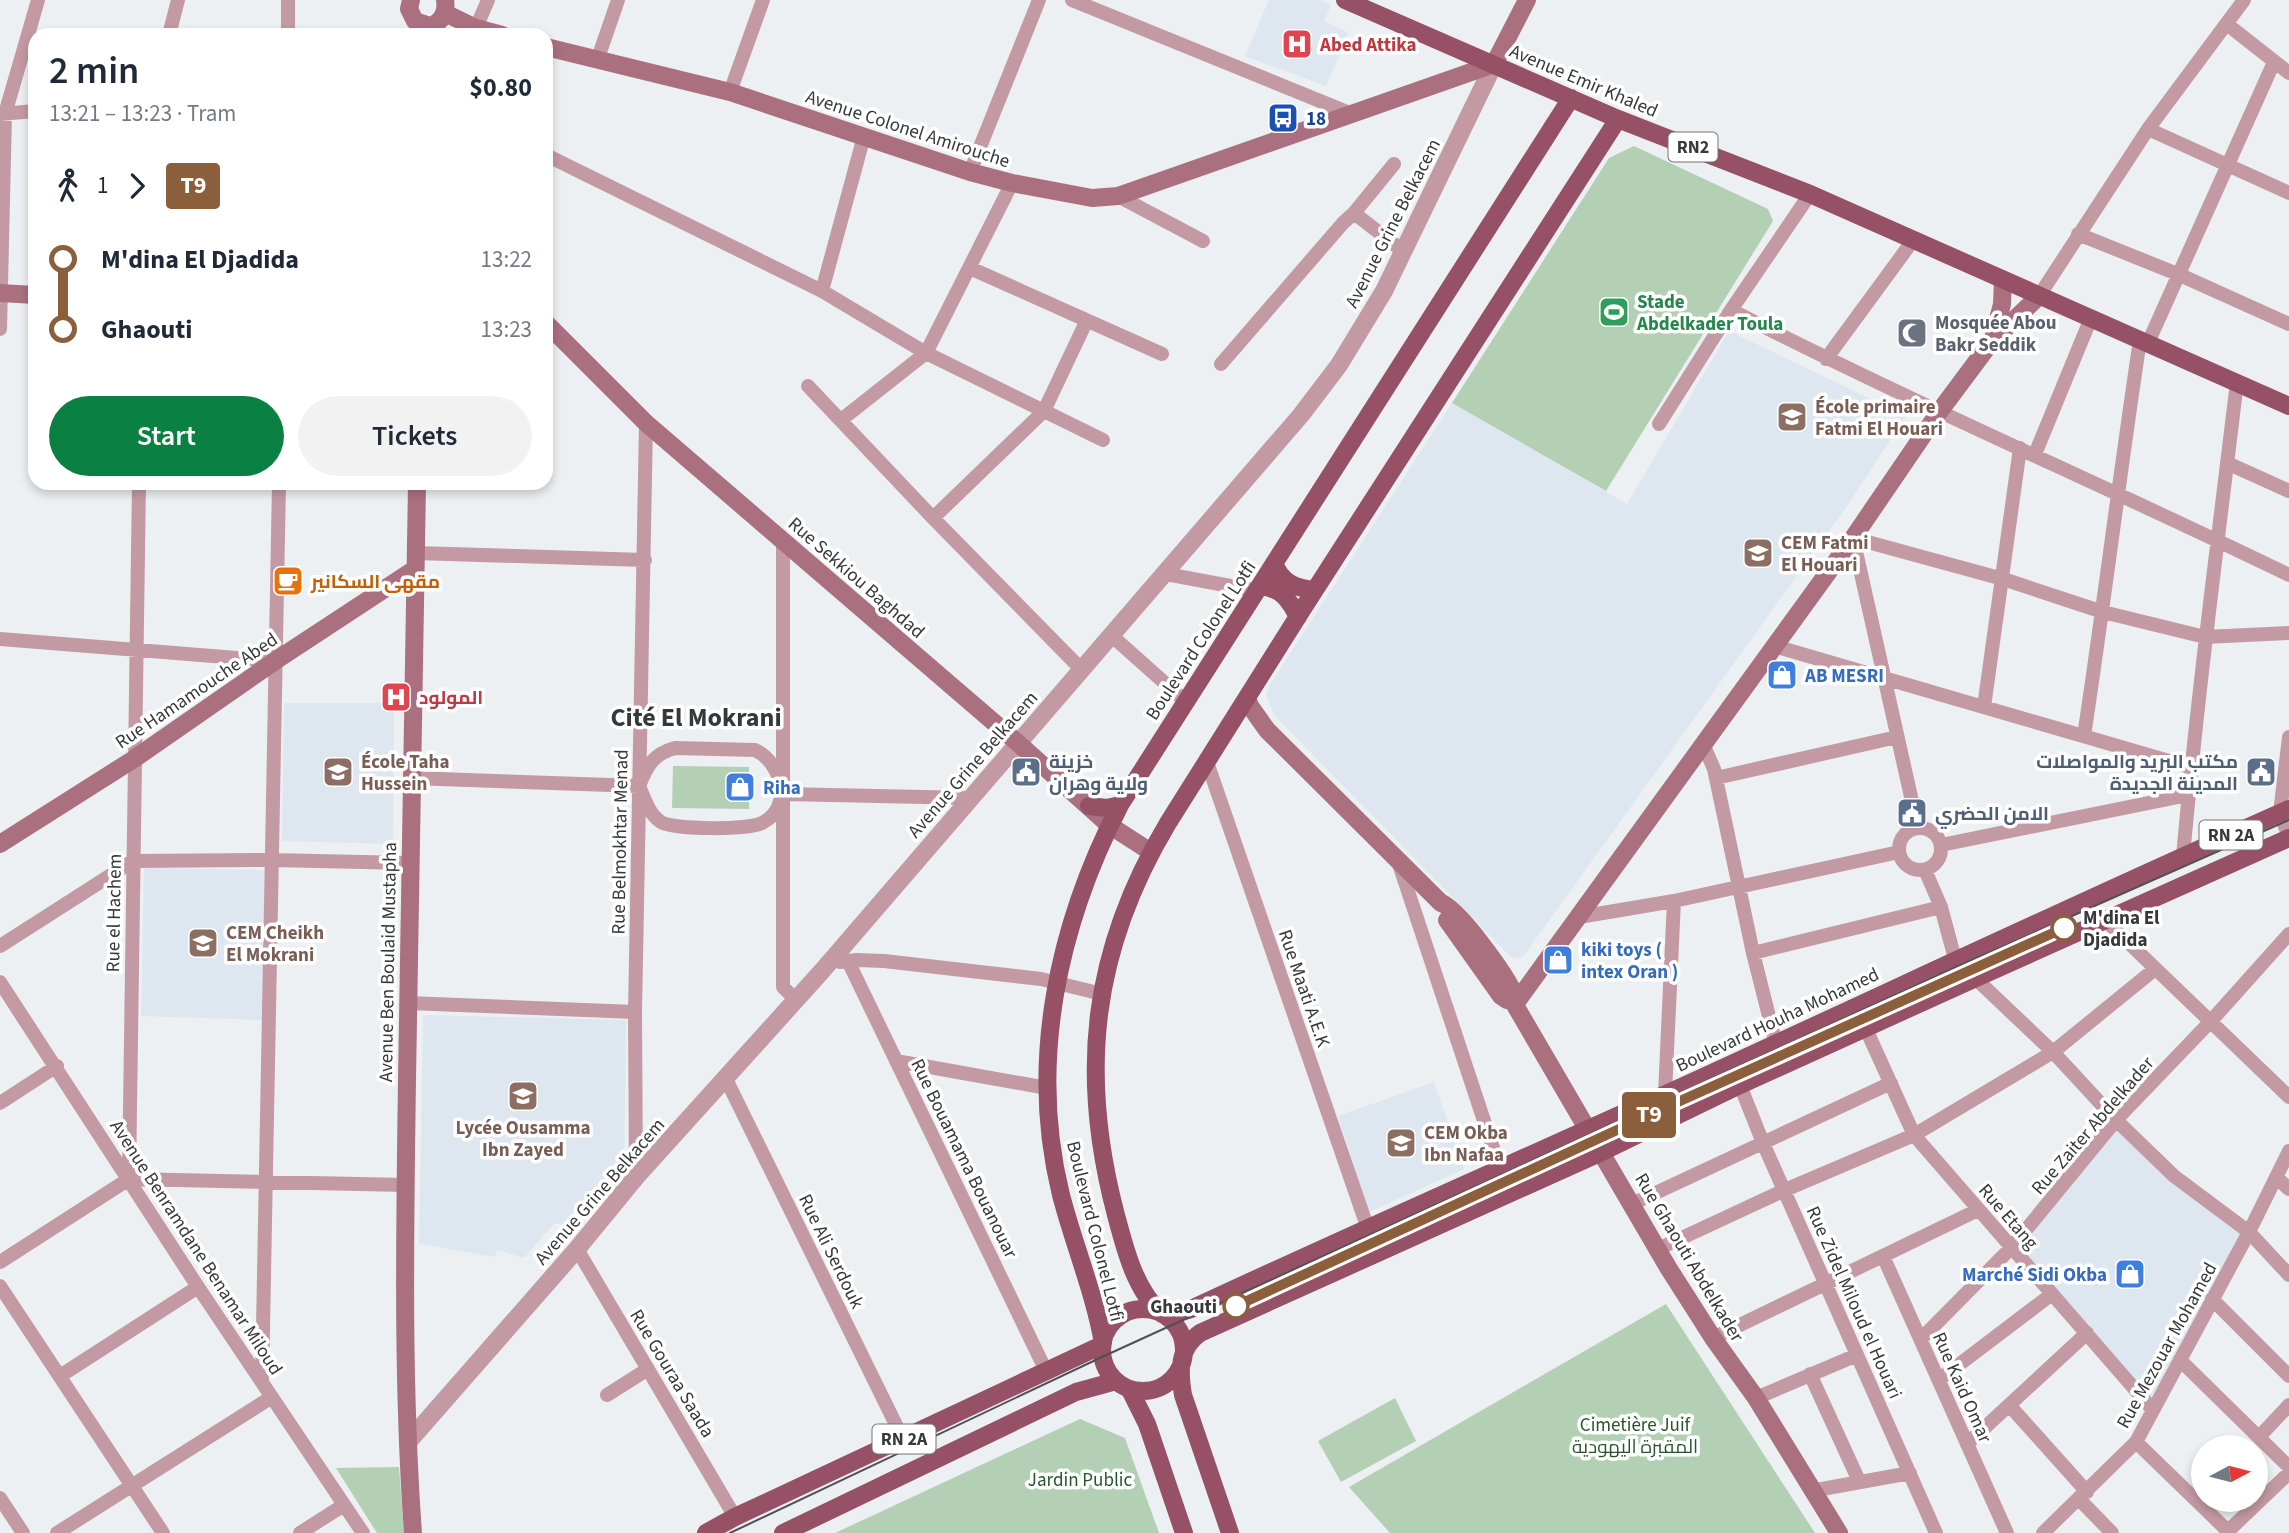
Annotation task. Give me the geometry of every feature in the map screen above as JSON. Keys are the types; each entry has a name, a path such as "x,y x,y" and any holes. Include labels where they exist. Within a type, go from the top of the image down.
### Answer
{"main road":[{"name":"Avenue Emir Khaled","path":"1345,0 1618,119 1810,194 2039,296"},
{"path":"1494,64 1527,0"},
{"path":"406,1 411,16 476,28"},
{"name":"Avenue Colonel Amirouche","path":"553,49 730,92 970,172 1092,198 1118,195 1494,64"},
{"name":"Boulevard Colonel Lotfi","path":"1102,1344 1095,1303 1061,1194 1049,1132 1049,1036 1056,982 1073,917 1119,805 1571,98"},
{"name":"Boulevard Colonel Lotfi","path":"1165,1315 1148,1300 1133,1269 1117,1219 1097,1127 1095,1081 1102,994 1128,901 1151,852 1247,698 1618,119"},
{"path":"1992,341 2003,304 2003,280"},
{"path":"1,293 28,295"},
{"path":"1514,1002 1580,916 1853,538 1939,412 1992,341 2039,296"},
{"name":"RN2","path":"2039,296 2289,406"},
{"name":"Rue Sekkiou Baghdad","path":"553,330 646,423 1110,825 1151,852"},
{"name":"Avenue Ben Boulaid Mustapha","path":"413,1533 408,1441 405,1185 416,490"},
{"name":"Rue Hamamouche Abed","path":"0,844 134,759 415,561"},
{"path":"1274,563 1286,582 1315,590"},
{"path":"1258,588 1277,589 1284,594 1298,617"},
{"name":"Rue Ghaouti Abdelkader","path":"1247,698 1267,730 1441,904 1455,912 1506,977 1514,994 1514,1002 1658,1249 1713,1338 1756,1398 1839,1533"},
{"name":"Rue Ghaouti Abdelkader","path":"1236,717 1247,719 1267,730"},
{"path":"1089,806 1107,808 1119,805"},
{"name":"Boulevard Houha Mohamed","path":"1165,1315 1191,1309 2284,811"},
{"name":"RN 2A","path":"1183,1352 1191,1340 1212,1326 1602,1152 1976,978 2289,838"},
{"path":"1184,1533 1147,1424 1123,1386 1104,1365 1102,1344 1106,1333 1120,1316 1141,1310 1165,1315 1179,1331 1183,1352 1180,1377 1186,1408 1230,1533"},
{"name":"RN 2A","path":"706,1533 735,1517 1047,1373 1102,1344"},
{"path":"1123,1386 1155,1389 1169,1381 1179,1368 1183,1352"},
{"name":"RN 2A","path":"783,1533 1076,1392 1123,1386"}],"street":[{"path":"29,28 38,0"},
{"path":"171,28 178,0"},
{"path":"288,0 288,28"},
{"path":"476,28 488,0"},
{"path":"597,61 618,0"},
{"path":"730,92 763,0"},
{"path":"970,172 1039,0"},
{"path":"1072,0 1352,114"},
{"path":"2039,296 2148,129 2244,0"},
{"path":"2228,25 2289,73"},
{"path":"0,329 2,114 28,32"},
{"path":"2084,736 2103,612 2116,494 2144,342 2180,275 2274,62"},
{"name":"Avenue Grine Belkacem","path":"408,1441 577,1249 636,1177 822,971 1301,415 1339,365 1384,291 1494,64"},
{"path":"2,114 28,112"},
{"path":"2148,129 2289,193"},
{"path":"822,291 864,136"},
{"path":"553,158 822,291 926,353 1103,440"},
{"path":"1222,364 1394,164"},
{"path":"841,420 926,353 1012,183"},
{"path":"1659,424 1731,310 1810,194"},
{"path":"1118,195 1203,242"},
{"path":"1354,213 1404,251"},
{"path":"2078,234 2180,275 2289,324"},
{"path":"1826,359 1914,239"},
{"path":"970,268 1161,354"},
{"path":"1731,310 1826,359 2035,454 2289,575"},
{"path":"2035,454 2091,318"},
{"path":"933,518 1044,411 1086,321"},
{"path":"2183,857 2205,637 2219,541 2236,382"},
{"path":"808,386 1081,669"},
{"name":"Rue Belmokhtar Menad","path":"636,1177 635,1012 646,423"},
{"path":"1984,707 2020,448"},
{"path":"2227,464 2289,491"},
{"name":"Rue el Hachem","path":"129,1178 139,490"},
{"path":"262,1381 279,490"},
{"path":"1918,828 1853,538 2003,579 2103,612 2205,637 2289,633"},
{"path":"783,541 783,987 795,999"},
{"path":"415,561 645,560"},
{"path":"1166,574 1258,588"},
{"path":"1112,636 1185,701"},
{"path":"0,639 275,661"},
{"path":"1774,646 2193,768"},
{"path":"1716,778 1897,737"},
{"path":"2289,737 2284,811 2289,838"},
{"path":"1703,744 1716,778 1738,887 1776,1044"},
{"path":"675,748 755,750 764,754 772,763 783,794 771,817 754,827 677,828 656,818 648,808 639,786 648,764 665,751 675,748"},
{"name":"Rue Maati A.E.K","path":"1207,762 1367,1227"},
{"path":"411,778 639,786"},
{"path":"783,794 971,798"},
{"path":"1941,845 2188,795"},
{"path":"1918,828 1930,830 1938,837 1941,845 1939,859 1935,865 1925,870 1912,869 1906,865 1899,852 1902,838 1918,828"},
{"path":"1580,916 1674,901 1899,852"},
{"path":"1397,860 1500,1169"},
{"path":"0,946 133,861 408,863"},
{"path":"1925,870 1941,907 1955,959 2053,1052 2116,1120 2174,1176 2249,1232 2289,1275"},
{"path":"1665,1094 1674,901"},
{"path":"1753,953 1941,907"},
{"path":"2106,921 2289,1097"},
{"path":"859,927 855,937 856,948 870,961"},
{"name":"Rue Zaiter Abdelkader","path":"1921,1339 2011,1248 2116,1120 2211,1021 2289,934"},
{"name":"Rue Bouamama Bouanouar","path":"848,961 1047,1373"},
{"path":"822,971 836,963 870,961 1056,982 1102,994"},
{"path":"1658,1249 1785,1190 1914,1135 2053,1052 2155,969"},
{"name":"Avenue Benramdane Benamar Miloud","path":"0,982 198,1287 363,1533"},
{"path":"408,1003 635,1012"},
{"name":"Rue Etang","path":"1866,1029 1914,1135 2152,1409"},
{"path":"896,1061 1047,1088"},
{"path":"0,1103 57,1066"},
{"name":"Rue Ali Serdouk","path":"726,1079 903,1439"},
{"path":"1632,1204 1891,1083"},
{"name":"Rue Zidel Miloud el Houari","path":"1740,1086 1936,1533"},
{"name":"Rue Mezouar Mohamed","path":"2043,1533 2136,1441 2289,1152"},
{"path":"2276,1177 2289,1189"},
{"path":"0,1262 129,1178 405,1185"},
{"path":"1713,1338 1978,1210"},
{"name":"Rue Gouraa Saada","path":"577,1249 735,1517"},
{"name":"Rue Kaid Omar","path":"1883,1256 2007,1533"},
{"path":"0,1286 163,1533"},
{"path":"60,1376 198,1287"},
{"path":"1940,1379 2052,1294"},
{"path":"2212,1299 2289,1376"},
{"path":"1967,1444 2087,1333"},
{"path":"1756,1398 1857,1355"},
{"path":"2180,1360 2257,1435"},
{"path":"607,1395 648,1369"},
{"path":"1810,1374 1859,1481"},
{"path":"57,1533 272,1396"},
{"path":"2261,1435 2289,1405"},
{"path":"2010,1406 2112,1533"},
{"path":"2136,1441 2228,1532 2289,1473"},
{"path":"2268,1446 2289,1467"},
{"path":"1811,1490 1910,1473"},
{"path":"0,1498 23,1533"},
{"path":"300,1533 344,1505"}],"shaded area":[{"name":"Abed Attika","path":"1269,0 1320,0 1331,5 1324,21 1349,33 1326,86 1245,56"},
{"path":"1729,331 1906,416 1847,506 1523,957 1512,958 1274,715 1266,695 1271,683 1452,403 1627,504"},
{"name":"École Taha Hussein","path":"284,703 394,703 393,844 282,841"},
{"name":"CEM Cheikh El Mokrani","path":"144,868 265,870 263,1020 141,1016"},
{"name":"Lycée Ousamma Ibn Zayed","path":"423,1015 626,1020 624,1172 589,1208 573,1209 572,1224 554,1224 524,1258 497,1250 495,1257 419,1244"},
{"name":"CEM Okba Ibn Nafaa","path":"1434,1082 1464,1169 1369,1212 1338,1116"},
{"name":"Marché Sidi Okba","path":"2116,1120 2249,1232 2152,1409 2011,1248"}],"green space":[{"name":"Stade Abdelkader Toula","path":"1634,146 1768,209 1773,221 1606,491 1452,403 1609,158"},
{"path":"673,766 749,767 749,809 672,808"},
{"name":"Cimetière Juif المقبرة اليهودية","path":"1666,1304 1815,1533 1390,1533 1349,1487"},
{"path":"1395,1398 1416,1441 1341,1482 1318,1441"},
{"name":"Jardin Public","path":"1080,1419 1125,1438 1159,1533 835,1533"},
{"path":"399,1467 404,1533 377,1533 336,1468"}],"tram line":[{"path":"730,1533 1102,1357 1961,965 2289,820"},
{"name":"T9","path":"1236,1306 1942,981 2064,928"}],"place":[{"name":"Abed Attika","path":"1297,44"},
{"name":"18","path":"1283,118"},
{"name":"Stade Abdelkader Toula","path":"1614,312"},
{"name":"Mosquée Abou Bakr Seddik","path":"1912,333"},
{"name":"École primaire Fatmi El Houari","path":"1792,417"},
{"name":"CEM Fatmi El Houari","path":"1758,553"},
{"name":"مقهى السكانير","path":"288,581"},
{"name":"AB MESRI","path":"1782,675"},
{"name":"المولود","path":"396,697"},
{"name":"École Taha Hussein","path":"338,772"},
{"name":"خزينة ولاية وهران","path":"1026,772"},
{"name":"مكتب البريد والمواصلات المدينة الجديدة","path":"2261,772"},
{"name":"Riha","path":"740,787"},
{"name":"الامن الحضري","path":"1912,813"},
{"name":"M'dina El Djadida","path":"2064,928"},
{"name":"CEM Cheikh El Mokrani","path":"203,943"},
{"name":"kiki toys ( intex Oran )","path":"1558,960"},
{"name":"Lycée Ousamma Ibn Zayed","path":"523,1096"},
{"name":"CEM Okba Ibn Nafaa","path":"1401,1143"},
{"name":"Marché Sidi Okba","path":"2130,1274"},
{"name":"Ghaouti","path":"1236,1306"}],"district":[{"name":"Cité El Mokrani","path":"696,717"}]}
